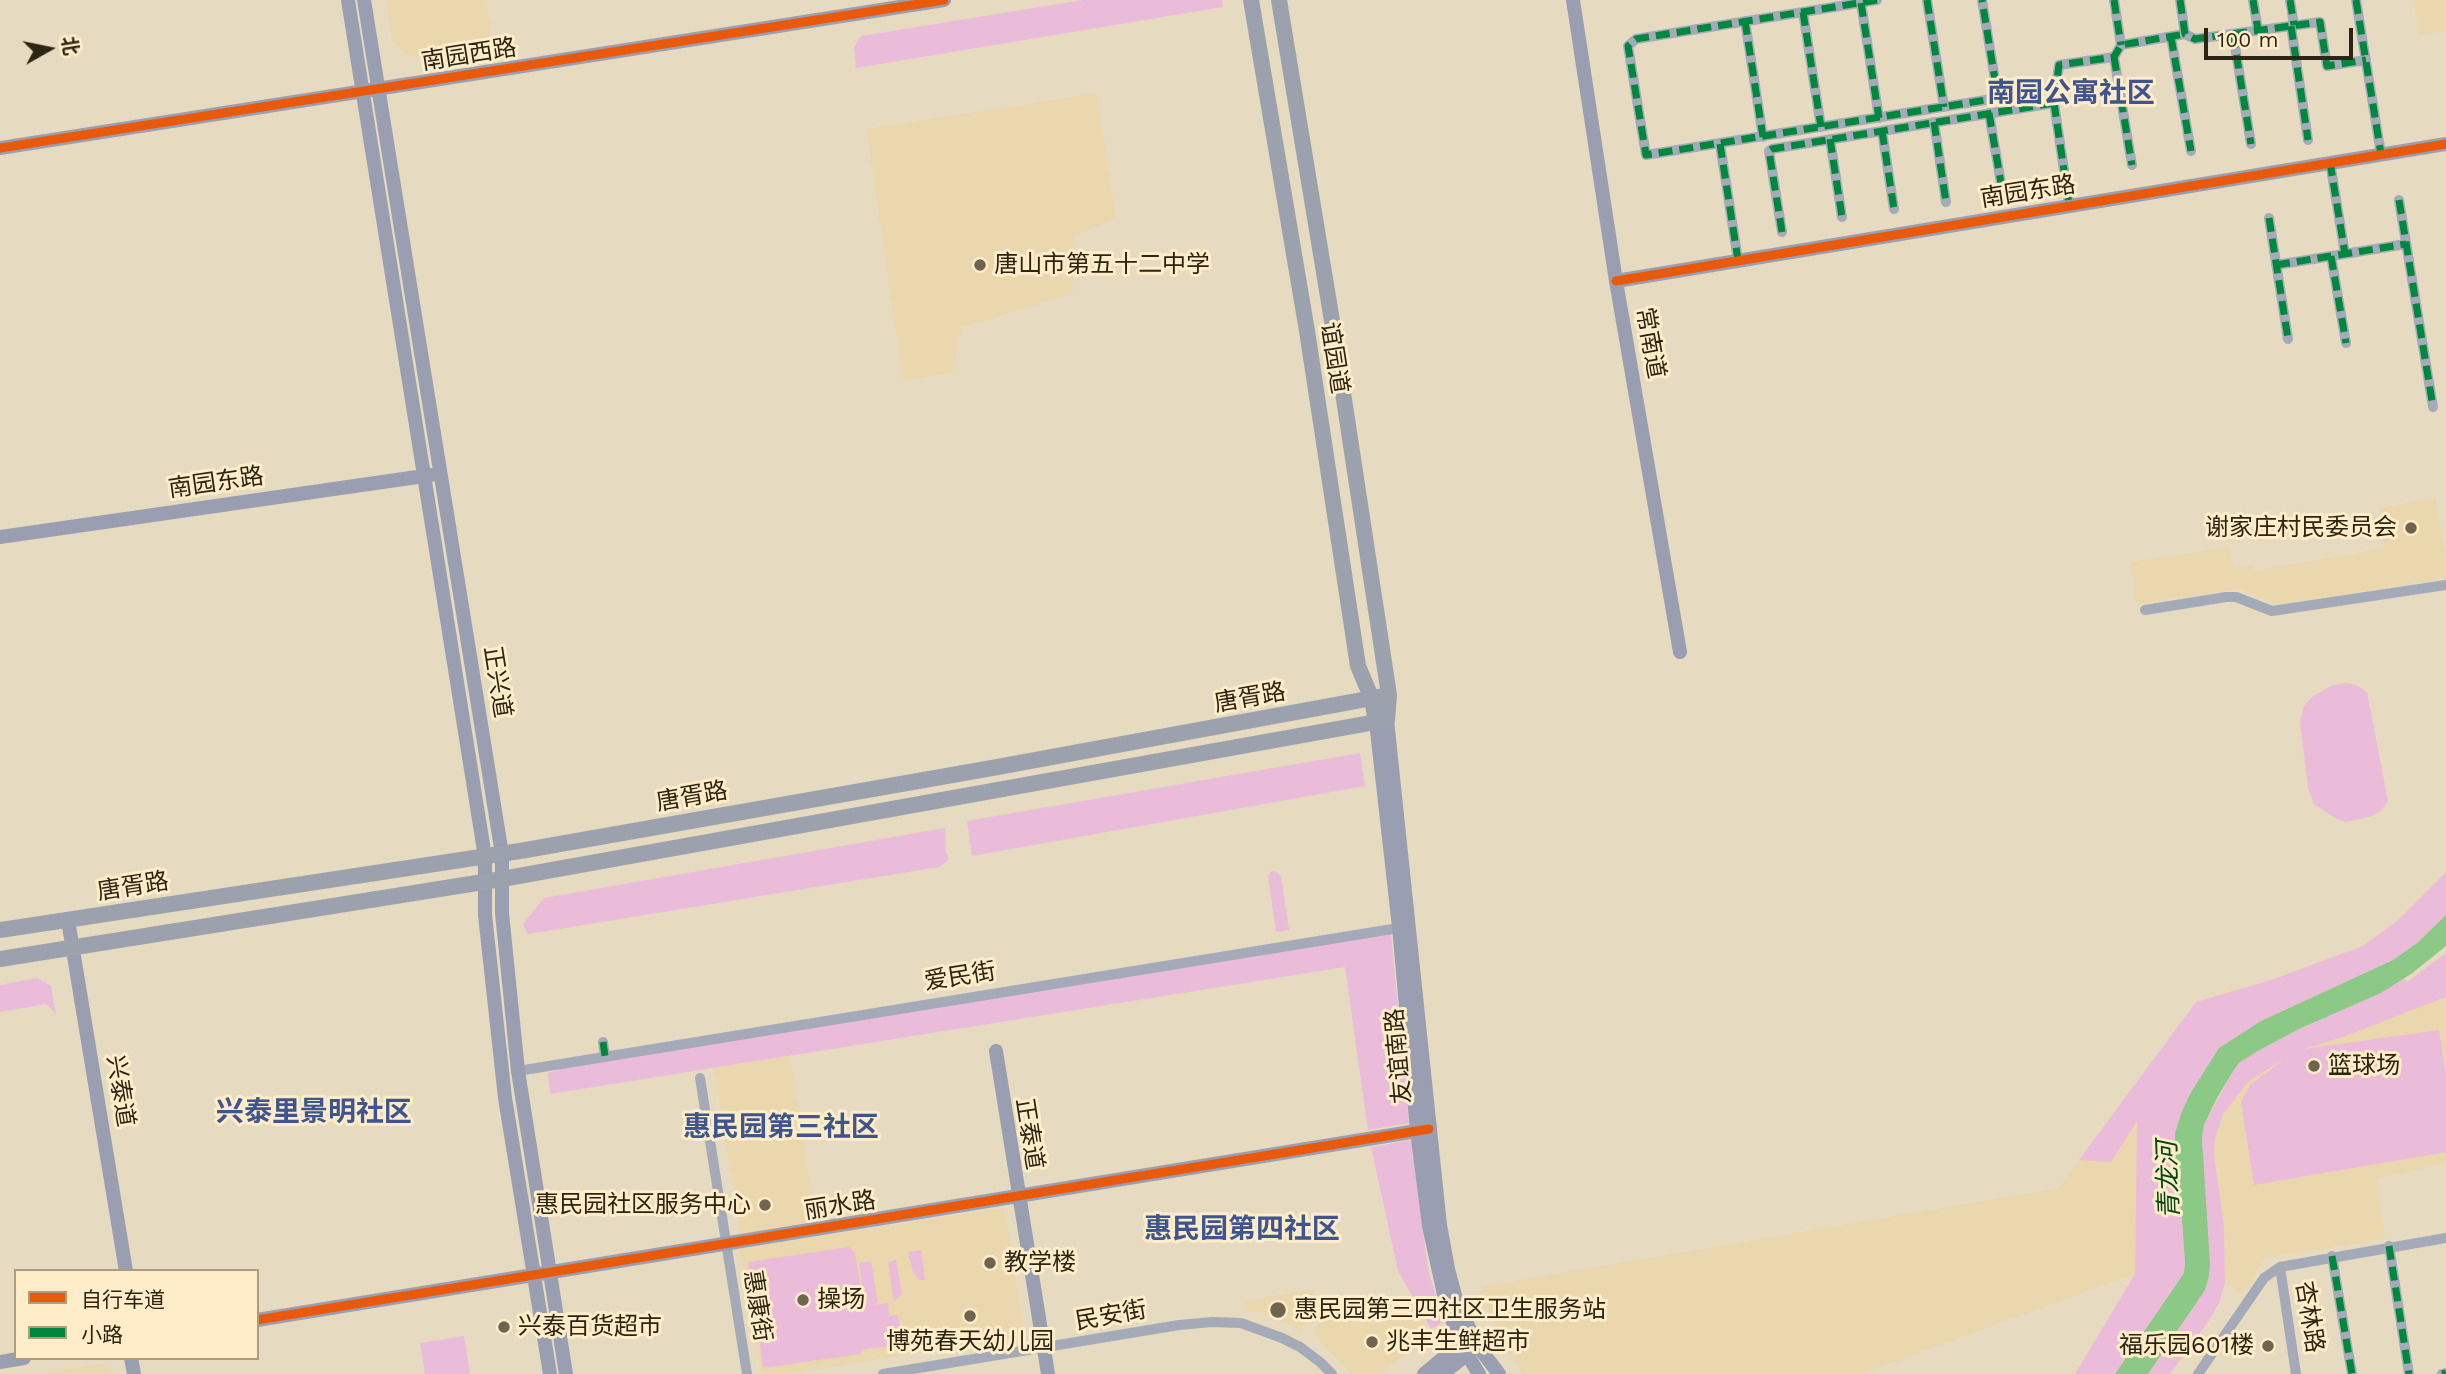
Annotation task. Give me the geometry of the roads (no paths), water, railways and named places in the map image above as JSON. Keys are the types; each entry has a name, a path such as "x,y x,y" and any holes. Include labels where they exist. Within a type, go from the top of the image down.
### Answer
{"main road":[{"name":"谊园道","path":"1251,0 1307,331 1358,666 1381,721"},
{"name":"谊园道","path":"1279,0 1331,313 1389,695 1381,721"},
{"name":"唐胥路","path":"0,930 485,857 1389,695"},
{"name":"唐胥路","path":"0,959 494,880 1381,721"}],"street":[{"name":"正兴道","path":"348,0 371,90 439,474 502,854 485,915 505,1098 550,1374"},
{"name":"正兴道","path":"363,0 371,90 424,476 485,857 502,913 518,1071 566,1374"},
{"name":"南园西路","path":"0,148 944,0"},
{"name":"常南道","path":"1573,0 1616,281 1680,652"},
{"path":"1877,0 1636,39 1628,46 1646,155 1998,98 1982,0"},
{"path":"1927,0 1944,107"},
{"path":"2114,0 2122,45 2114,57 2132,165"},
{"path":"2180,0 2185,34"},
{"path":"2253,0 2258,30"},
{"path":"2290,0 2308,140"},
{"path":"2356,0 2381,154"},
{"path":"1860,3 1879,118"},
{"path":"1803,12 1821,127"},
{"path":"1745,21 1763,137"},
{"path":"2122,45 2185,34 2195,39 2320,22 2327,66 2366,60"},
{"path":"2233,34 2251,145"},
{"path":"2171,37 2191,151"},
{"path":"2070,204 2054,103 2059,65 2114,57"},
{"path":"1782,232 1769,151 1772,149 2054,103"},
{"path":"1989,113 2003,195"},
{"path":"1934,122 1947,202"},
{"path":"1882,131 1894,209"},
{"path":"1830,139 1842,217"},
{"path":"1720,144 1738,260"},
{"name":"南园东路","path":"1616,281 2446,144"},
{"path":"2330,162 2345,254"},
{"path":"2399,200 2433,407"},
{"path":"2269,218 2288,339"},
{"path":"2276,265 2406,244"},
{"path":"2332,256 2346,342"},
{"name":"南园东路","path":"0,537 439,474"},
{"path":"2145,610 2236,597 2272,611 2446,585"},
{"name":"友谊南路","path":"1381,721 1423,1130 1448,1269 1479,1374"},
{"name":"兴泰道","path":"63,920 126,1269"},
{"name":"爱民街","path":"518,1071 1404,927"},
{"name":"兴泰道","path":"69,949 117,1269"},
{"path":"603,1042 606,1056"},
{"name":"正泰道","path":"996,1051 1048,1374"},
{"name":"惠康街","path":"700,1078 747,1374"},
{"name":"丽水路","path":"259,1320 1423,1130"},
{"path":"2197,1374 2264,1278 2280,1267 2446,1238"},
{"path":"2389,1246 2409,1374"},
{"path":"2332,1256 2352,1374"},
{"name":"杏林路","path":"2280,1267 2296,1374"},
{"name":"民安街","path":"883,1374 1179,1325 1212,1322 1241,1323 1300,1347 1332,1374"},
{"path":"1424,1374 1469,1344"},
{"path":"1442,1374 1469,1344"},
{"name":"友谊南路","path":"1469,1344 1499,1374"}],"place":[{"name":"唐山市第五十二中学","path":"980,265"},
{"name":"谢家庄村民委员会","path":"2411,528"},
{"name":"篮球场","path":"2314,1066"},
{"name":"惠民园社区服务中心","path":"765,1205"},
{"name":"教学楼","path":"990,1263"},
{"name":"操场","path":"803,1300"},
{"name":"惠民园第三四社区卫生服务站","path":"1278,1310"},
{"name":"博苑春天幼儿园","path":"970,1316"},
{"name":"兴泰百货超市","path":"504,1327"},
{"name":"兆丰生鲜超市","path":"1372,1342"},
{"name":"福乐园601楼","path":"2268,1346"}],"district":[{"name":"南园公寓社区","path":"2071,94"},
{"name":"兴泰里景明社区","path":"314,1113"},
{"name":"惠民园第三社区","path":"781,1128"},
{"name":"惠民园第四社区","path":"1242,1230"}],"water label":[{"name":"青龙河","path":"2169,1180"}]}
